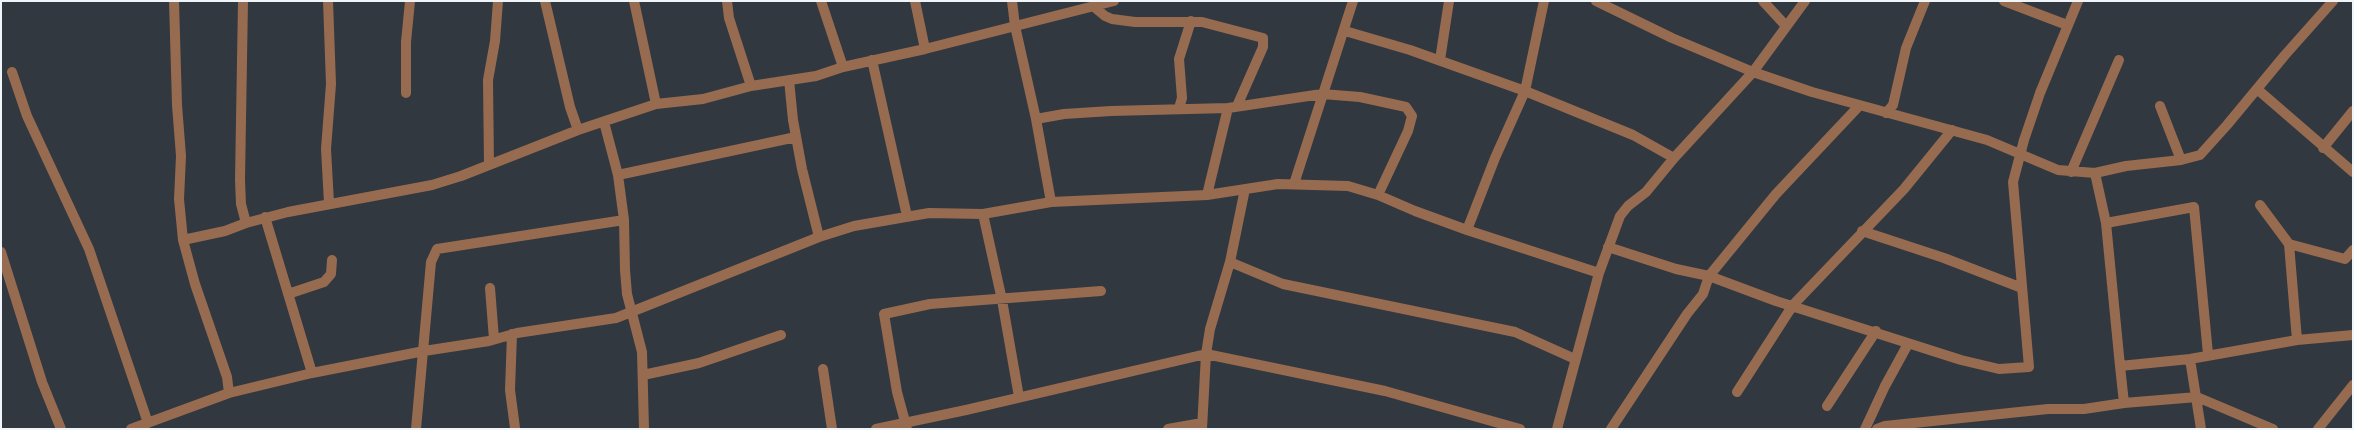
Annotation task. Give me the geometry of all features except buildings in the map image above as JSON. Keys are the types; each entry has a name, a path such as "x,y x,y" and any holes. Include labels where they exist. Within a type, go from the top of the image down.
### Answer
{"street":[{"path":"174,1 177,104 181,156 179,199 183,240 195,284 227,376 229,393"},
{"path":"243,1 240,180 241,204 246,223"},
{"path":"328,1 331,84 326,149 329,203"},
{"path":"406,93 406,42 410,1"},
{"path":"489,165 488,80 495,41 498,1"},
{"path":"545,1 570,107 578,130"},
{"path":"634,1 656,104"},
{"path":"727,1 731,24 751,86"},
{"path":"821,1 843,67"},
{"path":"915,1 925,49"},
{"path":"1012,1 1015,26 1036,119 1051,202"},
{"path":"1294,184 1353,1"},
{"path":"1440,60 1449,1"},
{"path":"1467,230 1495,158 1525,91 1544,1"},
{"path":"1596,1 1672,38 1753,72 1859,106 1892,111 1987,140 2058,170 2095,173 2126,166 2181,160 2193,157 2208,148 2333,1"},
{"path":"1763,1 1786,26"},
{"path":"1557,429 1599,273 1608,247 1624,211 1646,192 1674,158 1753,72 1805,1"},
{"path":"1892,111 1906,48 1925,1"},
{"path":"2004,1 2067,25"},
{"path":"1608,247 1676,269 1709,276 1793,305 1876,331 1908,344 1999,369 2029,367 2013,182 2040,93 2078,1"},
{"path":"183,240 225,231 246,223 329,203 432,185 461,176 578,130 656,104 703,99 751,86 816,76 843,67 925,49 1109,2"},
{"path":"1093,6 1105,16 1112,19 1135,22 1191,21 1214,24 1263,38 1263,47 1232,107 1206,195"},
{"path":"1180,108 1182,98 1178,59 1191,21"},
{"path":"1344,31 1440,60 1525,91 1632,135 1674,158"},
{"path":"872,60 907,216"},
{"path":"2071,172 2119,60"},
{"path":"12,72 27,116 89,250 148,424"},
{"path":"789,80 796,137 808,198 819,237"},
{"path":"2257,89 2323,148 2353,172"},
{"path":"1036,119 1064,114 1232,107 1322,94 1360,97 1406,107 1412,116 1395,163 1378,195"},
{"path":"1182,98 1197,108"},
{"path":"1611,429 1687,314 1704,294 1709,276 1776,194 1859,106"},
{"path":"2160,106 2181,160"},
{"path":"2323,148 2353,111"},
{"path":"604,122 618,175 624,220 627,294 642,352 644,429"},
{"path":"1737,392 1793,305 1904,189 1952,130"},
{"path":"618,175 796,137"},
{"path":"2095,173 2106,223 2124,403"},
{"path":"131,429 229,393 312,372 424,350 494,339 512,334 616,318 632,310 819,237 854,226 929,213 983,214 1051,202 1206,195 1294,184 1348,186 1378,195 1415,211 1467,230 1599,273"},
{"path":"1168,429 1202,426 1206,354 1210,329 1230,262 1245,189"},
{"path":"2260,205 2289,244 2298,340"},
{"path":"2106,223 2194,207 2208,354"},
{"path":"983,214 1002,300 1019,398"},
{"path":"265,218 312,372"},
{"path":"416,429 431,262 437,249 624,220"},
{"path":"1862,232 1944,258 2022,288"},
{"path":"2289,244 2345,259 2353,250"},
{"path":"1,252 42,382 61,429"},
{"path":"288,294 324,282 331,274 332,260"},
{"path":"1230,262 1283,284 1515,332 1575,359"},
{"path":"490,288 494,339"},
{"path":"905,425 884,314 930,304 1002,300 1101,291"},
{"path":"1827,406 1876,331"},
{"path":"512,334 510,390 515,428"},
{"path":"643,375 699,363 782,335"},
{"path":"2120,366 2190,358 2298,340 2353,335"},
{"path":"1865,429 1884,386 1908,344"},
{"path":"876,429 905,425 1206,354 1385,391 1520,429"},
{"path":"2190,358 2201,429"},
{"path":"823,369 832,429"},
{"path":"2318,429 2353,385"},
{"path":"1877,429 1885,426 2048,409 2084,409 2124,403 2197,397 2273,429"}]}
